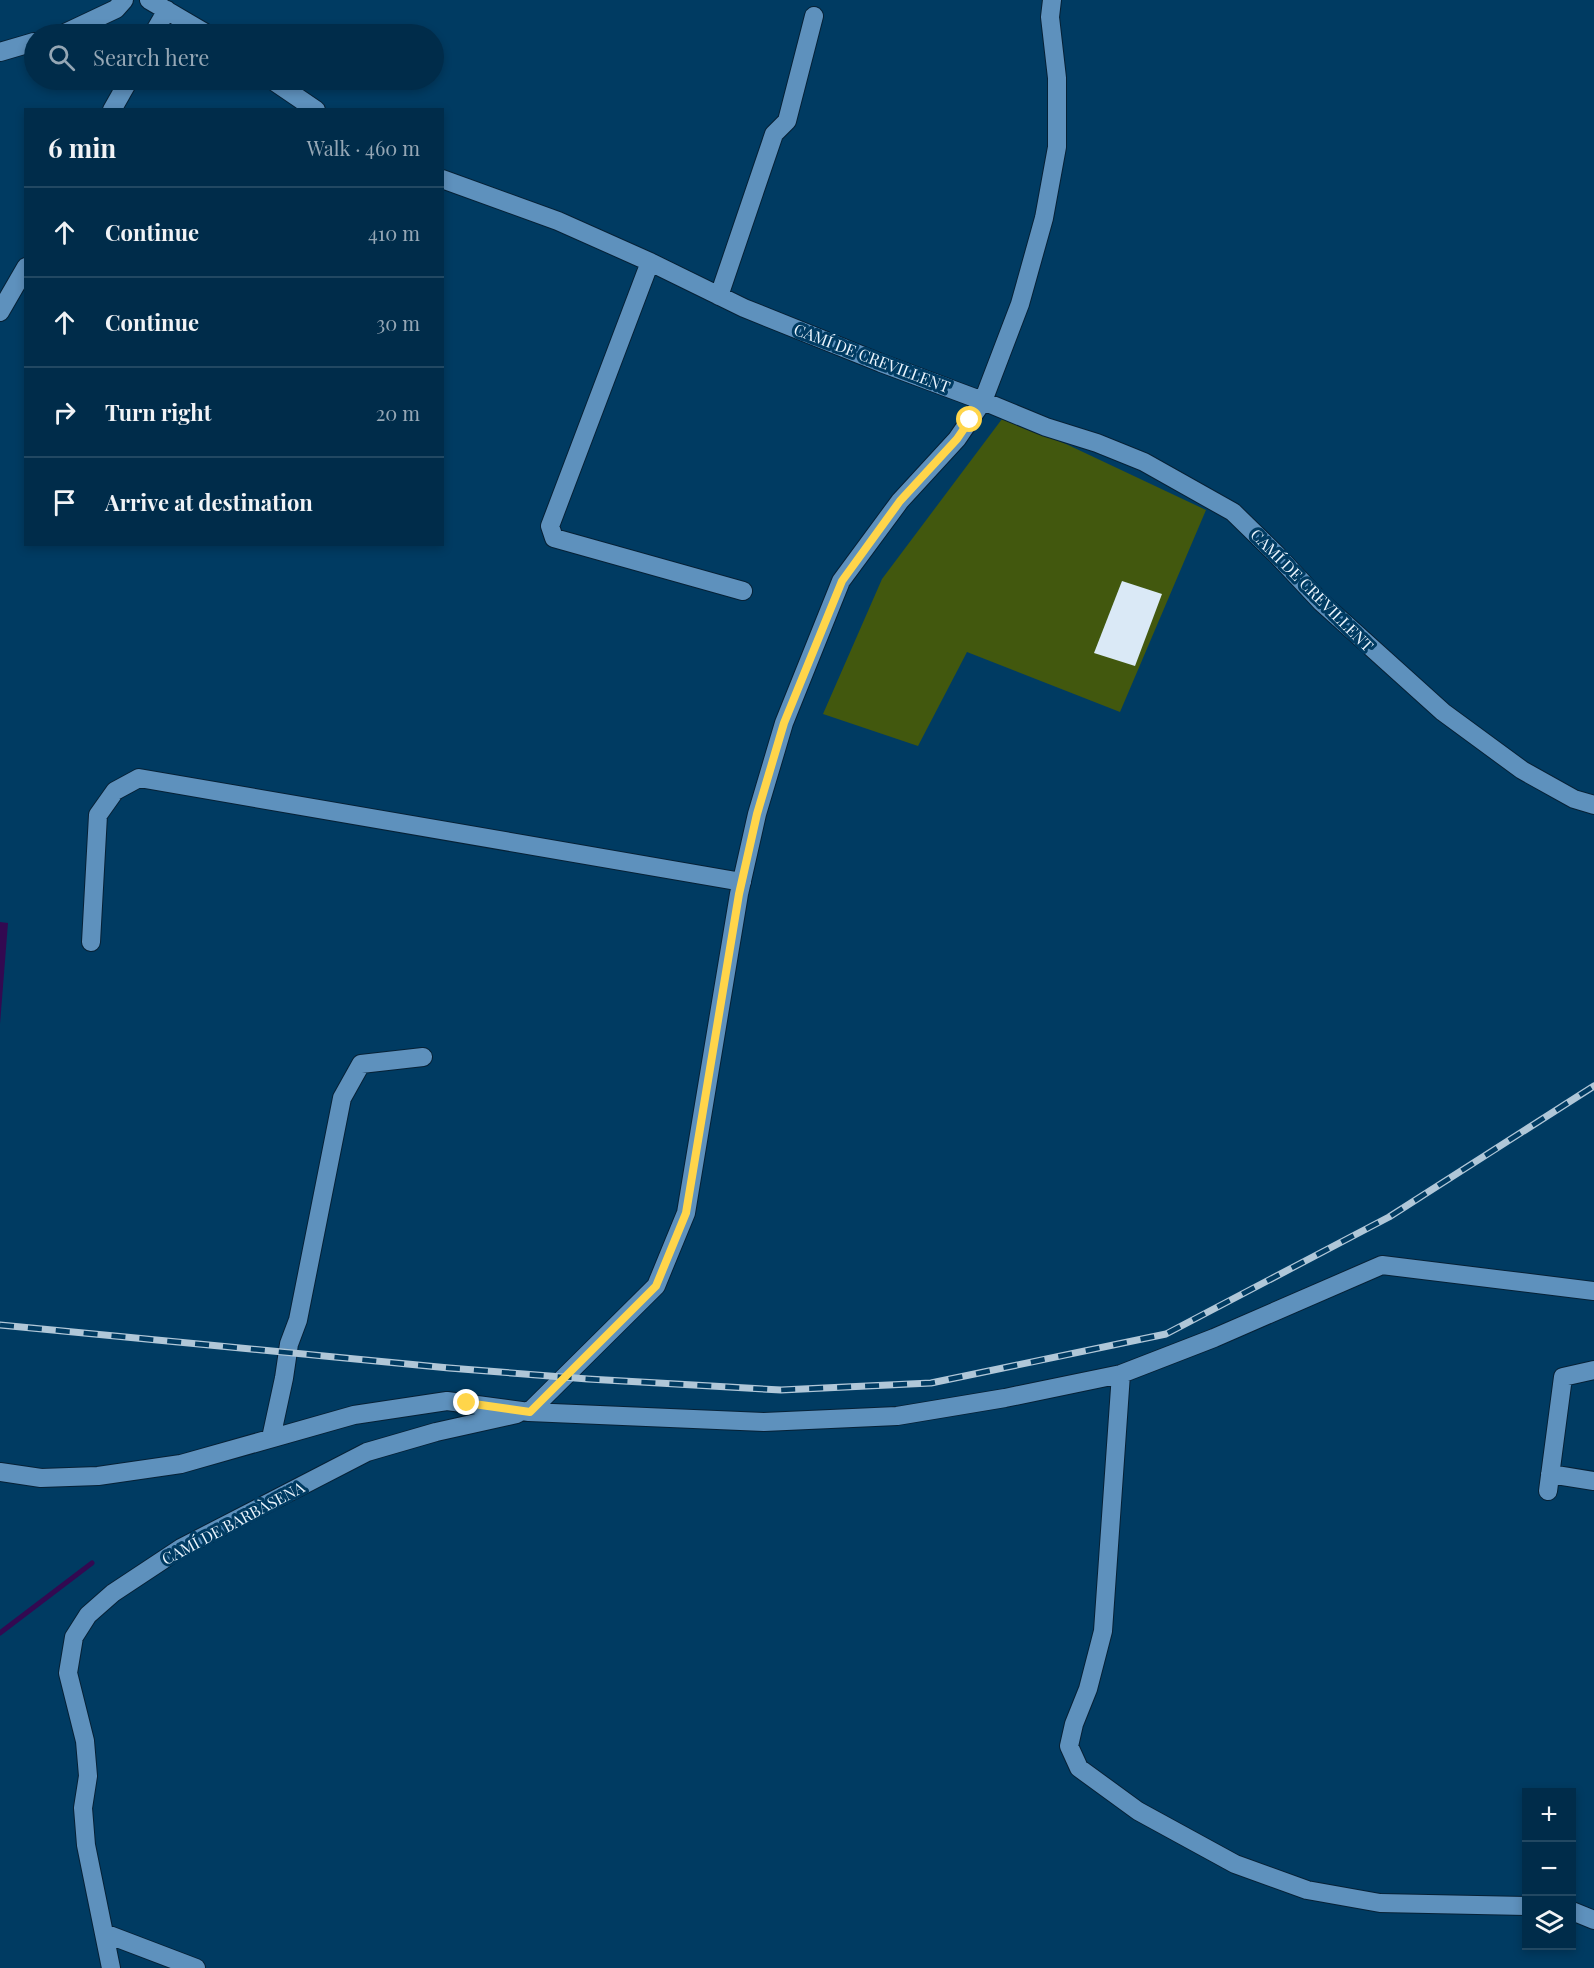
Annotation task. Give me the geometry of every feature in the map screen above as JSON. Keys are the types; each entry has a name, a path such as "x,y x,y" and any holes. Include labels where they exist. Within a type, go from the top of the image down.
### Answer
{"street":[{"path":"84,24 116,9 124,0"},
{"path":"530,1412 656,1286 686,1213 742,882 757,814 784,723 842,581 900,501 957,439 983,401 1020,304 1044,218 1057,147 1057,78 1050,17 1052,0"},
{"path":"155,24 159,4 191,24"},
{"path":"719,296 774,134 787,121 814,16"},
{"path":"0,52 24,45"},
{"path":"113,108 123,90"},
{"path":"287,90 313,108"},
{"name":"CAMÍ DE CREVILLENT","path":"444,180 558,221 650,262 744,308 1046,427 1097,443 1144,462 1233,512 1321,602 1443,712 1522,770 1574,799 1594,805"},
{"path":"650,262 550,526 554,538 743,591"},
{"path":"0,312 24,270"},
{"path":"91,942 98,815 115,791 140,778 742,882"},
{"path":"271,1438 289,1344 298,1320 342,1098 361,1064 423,1057"},
{"path":"0,1472 42,1478 98,1476 181,1464 354,1415 447,1401 530,1412 764,1422 897,1416 1005,1398 1121,1374 1214,1338 1382,1265 1594,1291"},
{"path":"1594,1370 1563,1377 1549,1482 1594,1481"},
{"path":"1121,1374 1103,1631 1088,1689 1074,1724 1069,1746 1079,1768 1138,1811 1235,1864 1307,1890 1380,1904 1522,1906"},
{"name":"CAMÍ DE BARBÀSENA","path":"111,1968 86,1845 83,1808 88,1776 85,1741 68,1673 74,1637 88,1615 113,1593 181,1548 367,1452 436,1432 530,1412"},
{"path":"1576,1913 1594,1920"},
{"path":"104,1932 196,1968"}],"green space":[{"path":"1002,419 1066,444 1206,510 1120,712 967,652 918,746 823,714 882,579"}],"shaded area":[{"path":"0,922 8,923 0,1024"}],"building":[{"path":"1122,581 1162,594 1135,666 1094,653"}],"waterway":[{"path":"0,1633 92,1563"}],"railway":[{"path":"0,1325 588,1379 781,1390 931,1383 1166,1334 1389,1217 1594,1086"}],"route":[{"path":"467,1403 530,1412 656,1286 686,1213 739,894 757,814 784,723 842,581 900,501 957,439 970,420"}]}
